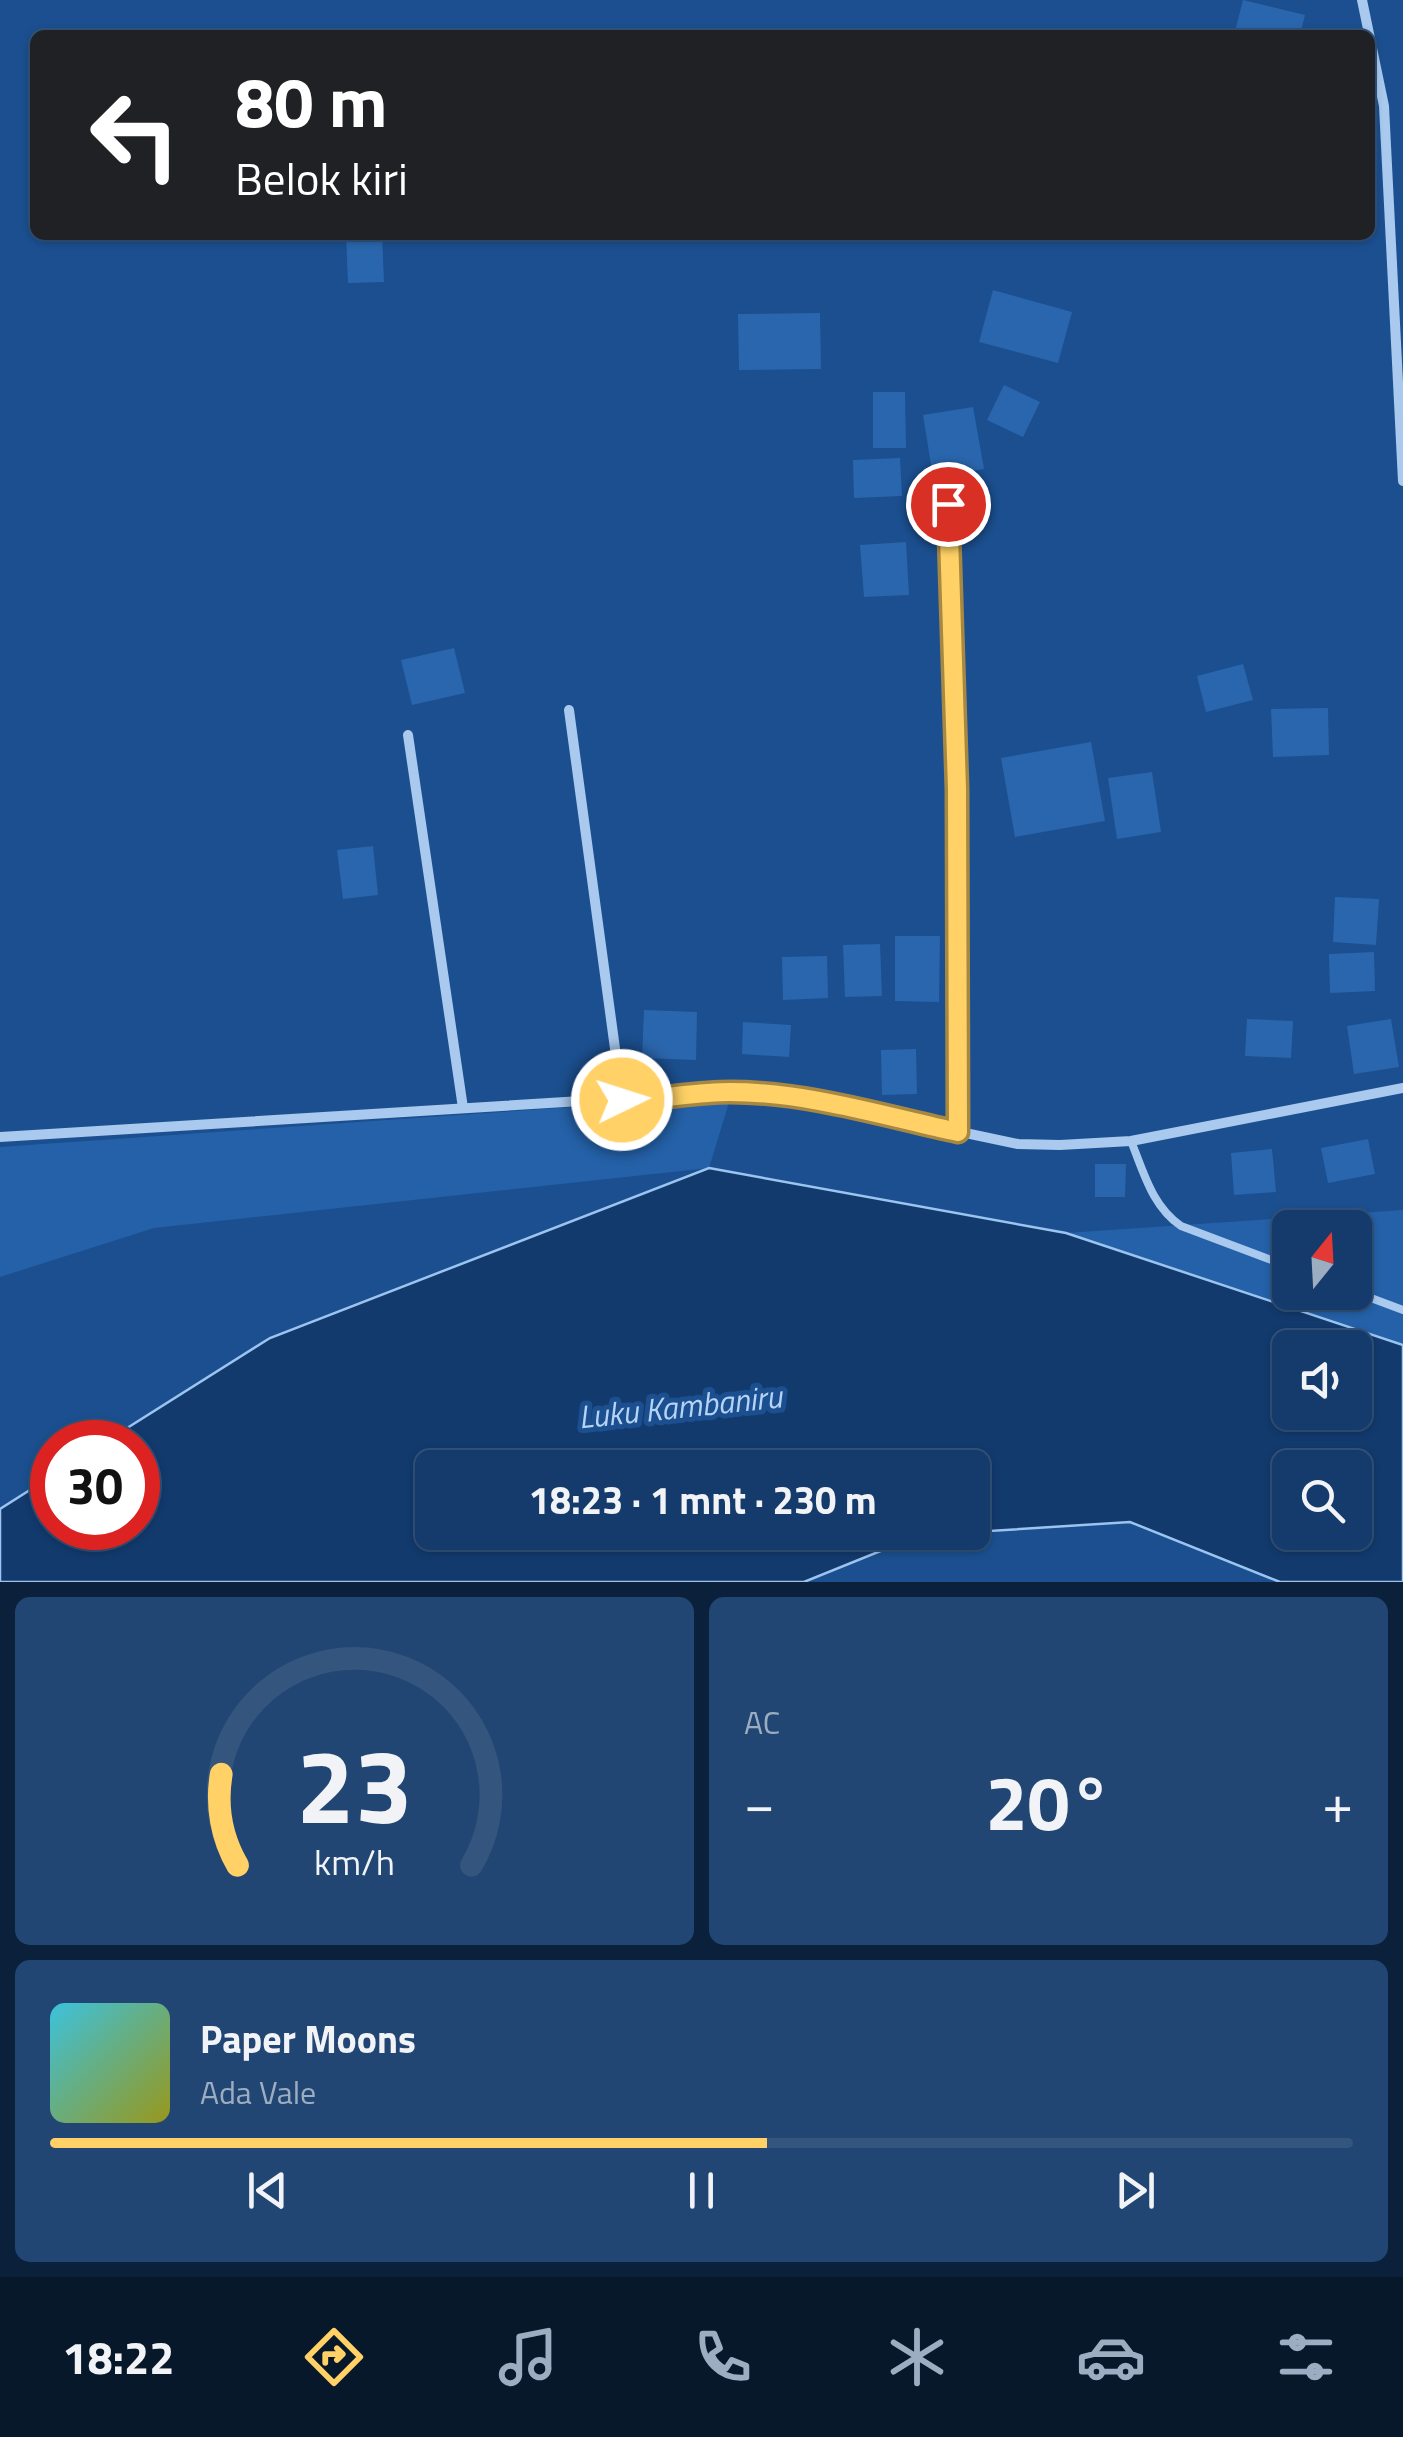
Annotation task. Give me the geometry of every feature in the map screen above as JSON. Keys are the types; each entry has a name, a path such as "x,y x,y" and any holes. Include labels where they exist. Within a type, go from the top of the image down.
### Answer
{"street":[{"path":"1362,0 1368,30"},
{"path":"1375,63 1384,106 1403,481"},
{"path":"948,504 957,789 958,1132"},
{"path":"570,710 622,1100"},
{"path":"408,735 463,1108"},
{"path":"0,1137 728,1092 800,1098 1018,1144 1131,1141 1403,1088"}],"lane":[{"path":"1131,1141 1156,1203 1166,1216 1181,1226 1272,1260"},
{"path":"1372,1298 1403,1310"}],"shaded area":[{"path":"731,1096 709,1168 154,1228 0,1277 0,1147"},
{"path":"1403,1210 1403,1345 1372,1335 1372,1330 1358,1330 1298,1310 1372,1310 1372,1212"},
{"path":"1272,1219 1272,1301 1066,1233"}],"water":[{"name":"Luku Kambaniru","path":"709,1168 1066,1233 1272,1301 1272,1310 1298,1310 1358,1330 1272,1330 1272,1430 1372,1430 1372,1335 1403,1345 1403,1582 1280,1582 1130,1522 990,1531 990,1450 415,1450 415,1550 883,1550 804,1582 0,1582 0,1509 30,1490 30,1550 160,1550 160,1420 140,1420 270,1338"}],"building":[{"path":"1243,0 1305,15 1301,30 1235,30"},
{"path":"346,240 382,240 384,282 348,283"},
{"path":"993,290 1072,312 1058,363 979,342"},
{"path":"820,313 821,369 739,370 738,314"},
{"path":"1004,385 1040,402 1023,437 987,420"},
{"path":"873,392 905,392 906,448 873,448"},
{"path":"973,407 984,469 933,477 923,415"},
{"path":"900,458 902,496 854,498 853,460"},
{"path":"906,542 909,595 864,597 860,545"},
{"path":"454,648 465,693 412,705 401,660"},
{"path":"1243,664 1253,700 1206,712 1197,676"},
{"path":"1328,708 1329,755 1273,757 1271,709"},
{"path":"1091,742 1105,821 1015,837 1001,758"},
{"path":"1152,772 1161,832 1117,839 1108,778"},
{"path":"373,846 378,895 343,899 337,850"},
{"path":"1335,897 1379,899 1376,945 1333,942"},
{"path":"895,936 940,936 939,1002 895,1001"},
{"path":"880,944 882,996 845,997 843,945"},
{"path":"1374,952 1375,991 1330,993 1329,954"},
{"path":"827,956 828,998 783,1000 782,957"},
{"path":"644,1010 697,1012 696,1060 642,1058"},
{"path":"1247,1019 1293,1021 1291,1058 1245,1056"},
{"path":"1391,1019 1399,1067 1354,1074 1347,1026"},
{"path":"743,1022 791,1025 789,1057 742,1054"},
{"path":"916,1049 917,1094 882,1095 881,1050"},
{"path":"1368,1139 1375,1174 1328,1183 1321,1148"},
{"path":"1272,1149 1276,1192 1234,1195 1231,1153"},
{"path":"1095,1164 1126,1164 1125,1197 1095,1197"}],"route":[{"path":"622,1100 760,1093 958,1132 957,789 948,504"}]}
